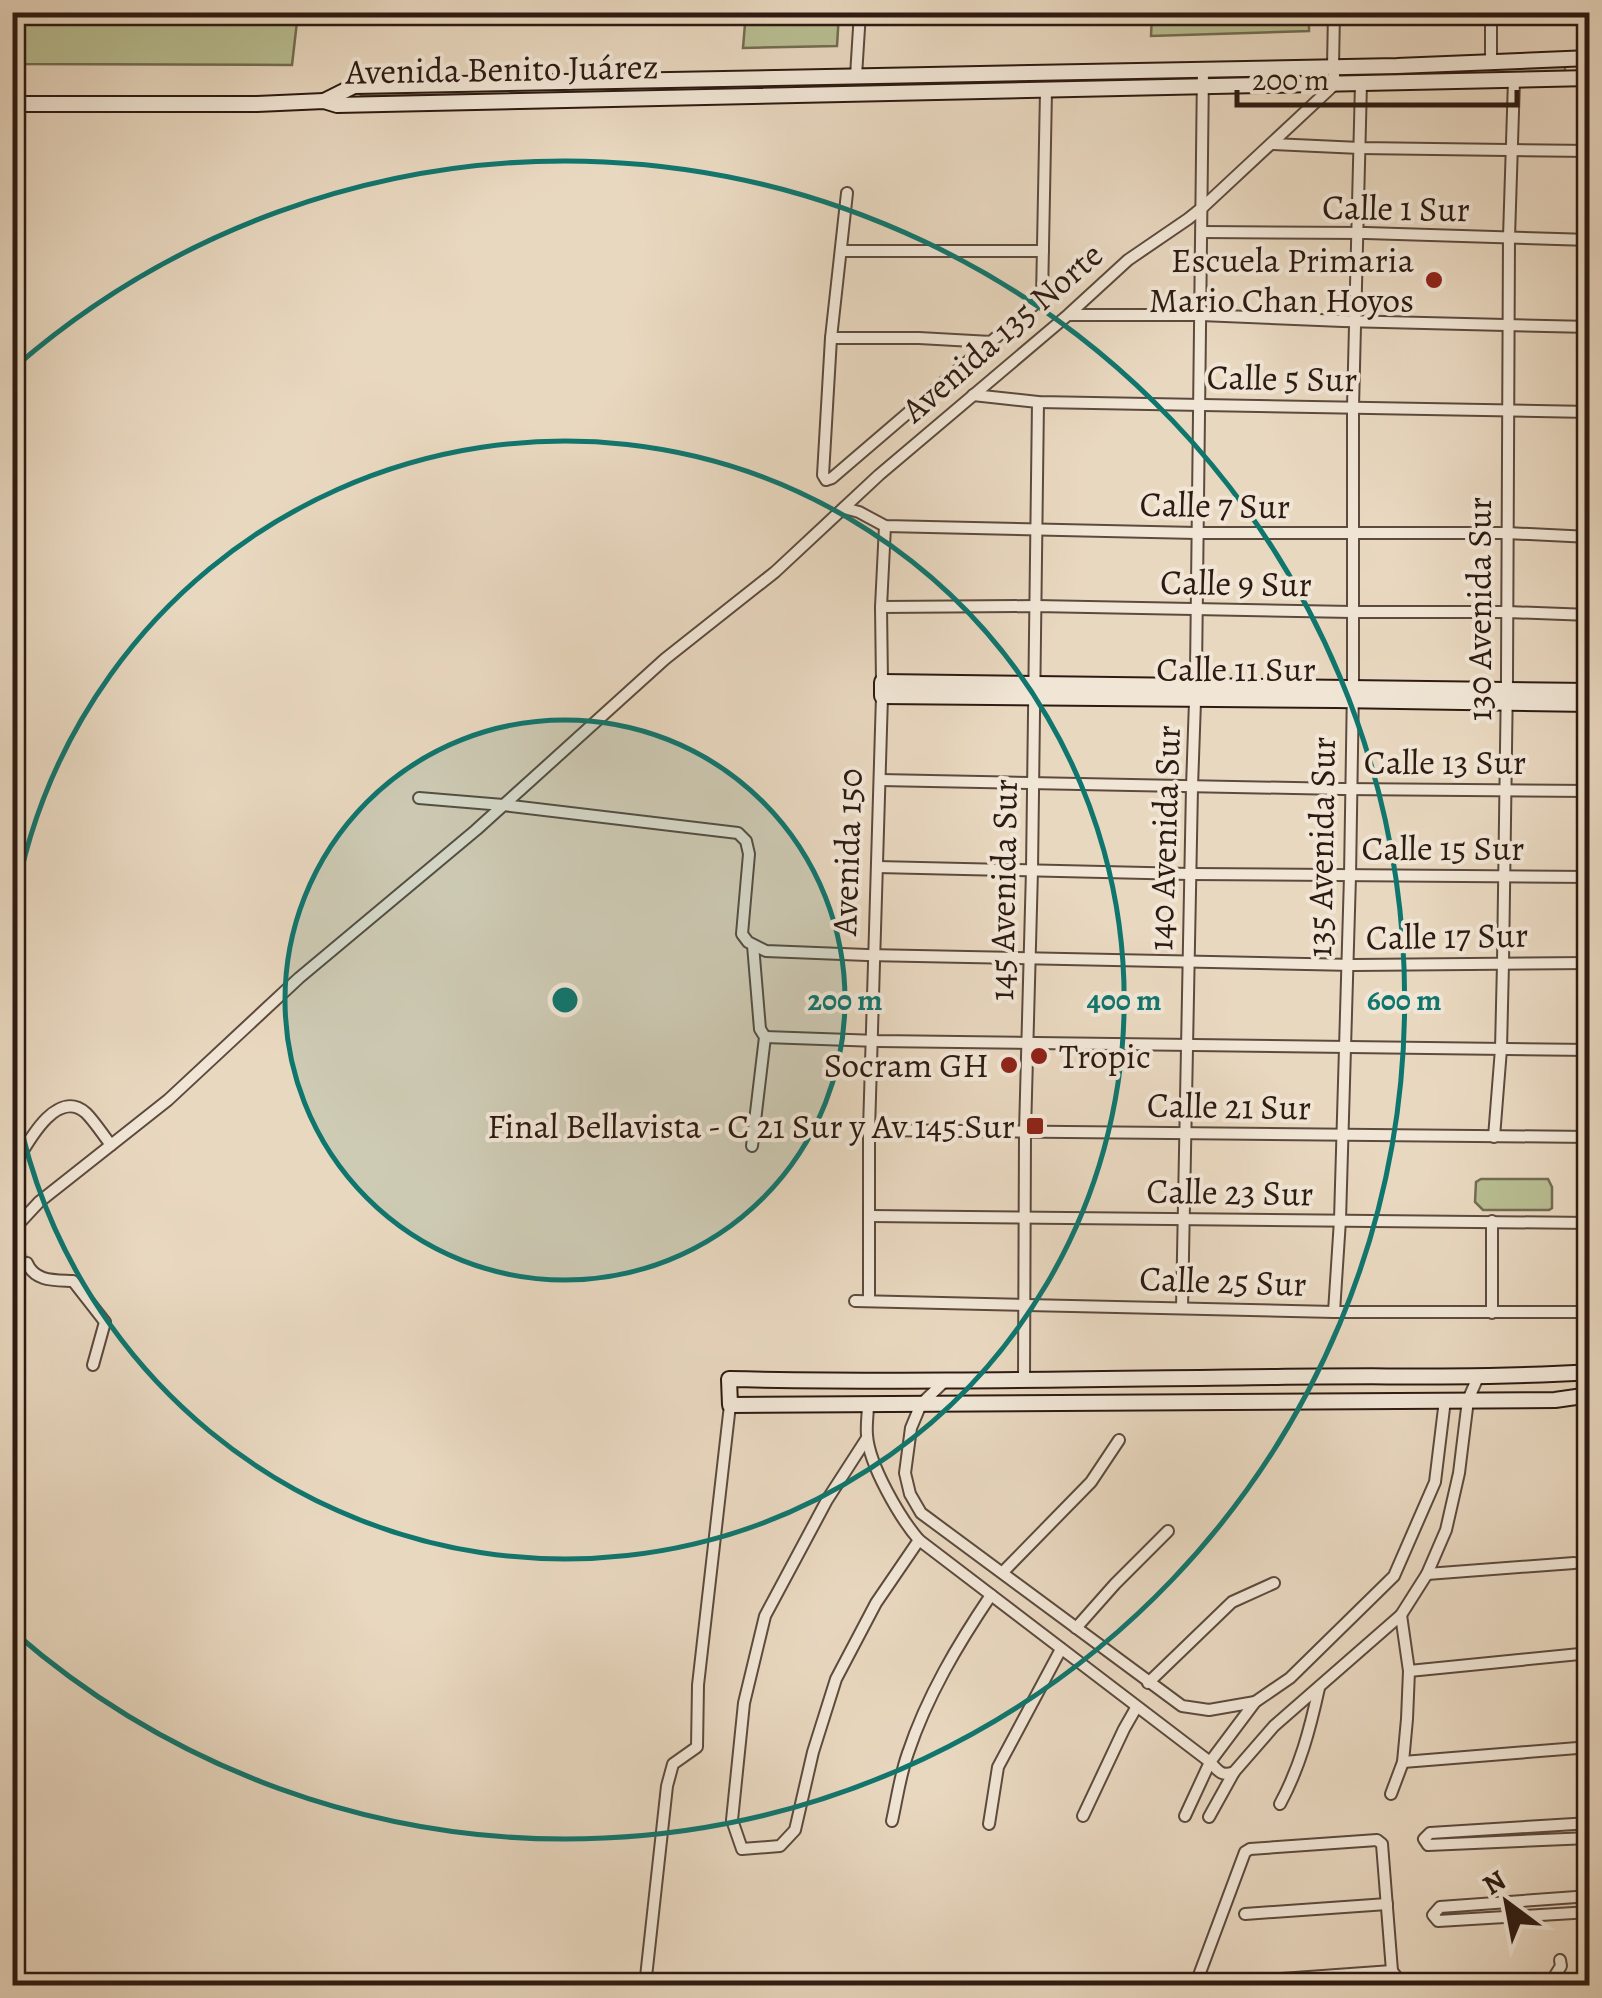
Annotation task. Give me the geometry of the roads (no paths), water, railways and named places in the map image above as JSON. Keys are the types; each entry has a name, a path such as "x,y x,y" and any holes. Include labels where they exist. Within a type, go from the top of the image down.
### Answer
{"main road":[{"name":"Avenida Benito Juárez","path":"324,101 354,86 1582,58"},
{"path":"1581,78 1569,68 1570,62 1582,58"},
{"name":"Avenida Benito Juárez","path":"324,101 337,105 1581,78"},
{"path":"12,104 324,101"},
{"name":"Calle 11 Sur","path":"882,689 1506,695 1590,691"},
{"name":"Calle 11 Sur","path":"1506,695 1590,704"},
{"path":"1590,1372 1527,1376 728,1379 730,1405 1555,1400 1590,1394"},
{"path":"1220,1377 1229,1402"}],"street":[{"path":"856,76 860,12"},
{"path":"1334,12 1336,84"},
{"path":"1490,62 1491,12"},
{"name":"140 Avenida Sur","path":"1182,1308 1196,693 1204,69"},
{"name":"130 Avenida Sur","path":"1494,1137 1503,963 1509,237 1514,80"},
{"name":"135 Avenida Sur","path":"1334,1312 1350,876 1353,407 1361,83"},
{"name":"Avenida 135 Norte","path":"12,1231 39,1202 168,1100 298,978 503,805 665,659 776,572 878,474 1128,260 1203,207 1336,84"},
{"path":"847,193 830,338 823,475 826,480 1042,298 1046,91"},
{"path":"1274,144 1590,151"},
{"name":"Calle 1 Sur","path":"1202,232 1590,240"},
{"path":"841,251 1043,252"},
{"path":"1068,315 1590,327"},
{"path":"830,338 992,342"},
{"name":"Calle 5 Sur","path":"973,394 1038,402 1590,412"},
{"name":"145 Avenida Sur","path":"1024,1380 1038,402"},
{"name":"Calle 7 Sur","path":"844,508 885,526 1590,537"},
{"name":"Avenida 150","path":"869,1301 869,1130 885,526"},
{"name":"Calle 9 Sur","path":"881,607 1590,615"},
{"name":"Calle 13 Sur","path":"880,780 1590,791"},
{"path":"419,798 738,834 746,840 749,854 741,928 744,938 753,945 760,1029 765,1037 752,1146"},
{"name":"Calle 15 Sur","path":"877,866 1190,874 1590,877"},
{"name":"Calle 17 Sur","path":"753,945 766,950 873,955 1346,964 1590,962"},
{"path":"765,1037 1590,1050"},
{"path":"12,1169 42,1121 71,1106 84,1111 111,1145"},
{"name":"Calle 21 Sur","path":"869,1130 1590,1137"},
{"name":"Calle 23 Sur","path":"870,1216 1590,1222"},
{"path":"1492,1222 1492,1313"},
{"path":"26,1262 30,1270 46,1280 73,1281 105,1322 93,1365"},
{"name":"Calle 25 Sur","path":"855,1301 1334,1312 1590,1312"},
{"path":"1209,1817 1234,1772 1274,1726 1400,1614 1427,1574 1446,1530 1468,1400 1478,1376"},
{"path":"946,1380 920,1404 911,1428 906,1473 910,1494 921,1513 1182,1706 1209,1710 1255,1702"},
{"path":"1185,1816 1210,1762 1255,1702 1290,1678 1394,1576 1435,1482 1445,1400"},
{"path":"868,1404 867,1438 883,1481 902,1520 920,1540 1219,1772 1234,1772"},
{"path":"644,1986 668,1786 673,1764 696,1747 700,1669 730,1405"},
{"path":"867,1438 826,1500 765,1616 744,1703 732,1820 742,1848 780,1846 795,1830 813,1752 836,1680 876,1603 920,1540"},
{"path":"1003,1572 1091,1482 1118,1440"},
{"path":"1076,1628 1168,1531"},
{"path":"1427,1574 1574,1564"},
{"path":"1148,1683 1232,1602 1274,1582"},
{"path":"892,1821 907,1754 931,1696 961,1638 992,1595"},
{"path":"1391,1794 1404,1762 1409,1671 1400,1614"},
{"path":"989,1824 998,1767 1061,1649"},
{"path":"1409,1671 1590,1653"},
{"path":"1280,1804 1294,1778 1319,1688"},
{"path":"1082,1816 1136,1708"},
{"path":"1404,1762 1590,1747"},
{"path":"1590,1823 1430,1833 1424,1838 1428,1845 1590,1838"},
{"path":"1392,1971 1267,1983 1195,1985 1245,1852 1378,1840 1382,1844 1392,1971 1404,1986"},
{"path":"1590,1896 1440,1907 1433,1915 1438,1921 1590,1912"},
{"path":"1245,1914 1386,1904"},
{"path":"1501,1986 1550,1984 1561,1966 1560,1960"}],"tunnel":[{"path":"13,1242 27,1263"}],"place":[{"name":"Escuela Primaria Mario Chan Hoyos","path":"1434,280"},
{"name":"Tropic","path":"1039,1056"},
{"name":"Socram GH","path":"1009,1065"},
{"name":"Final Bellavista - C 21 Sur y Av 145 Sur","path":"1035,1126"}]}
